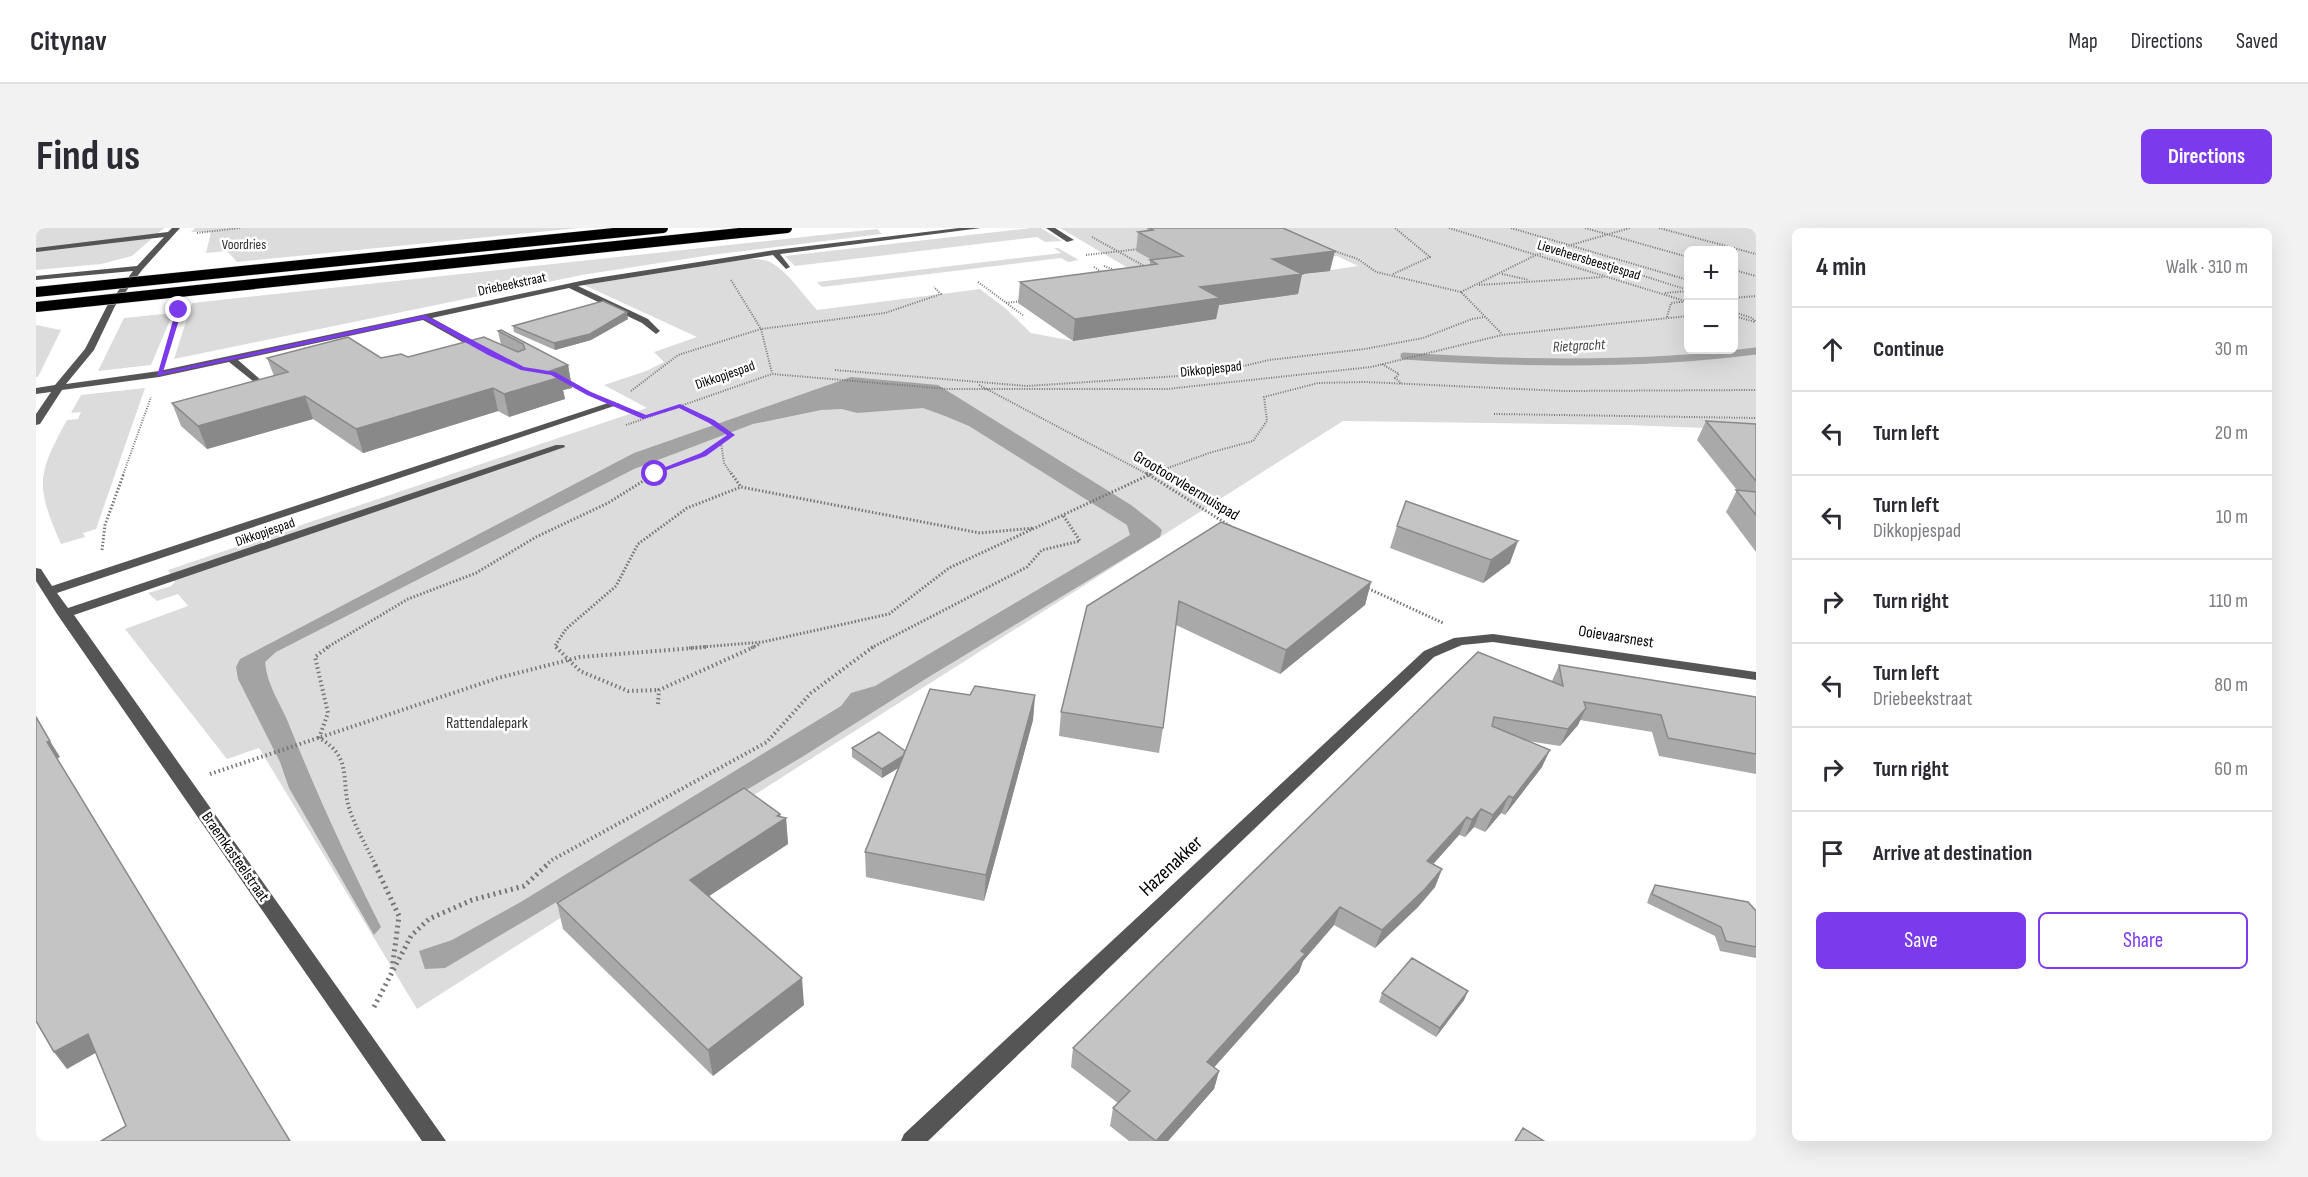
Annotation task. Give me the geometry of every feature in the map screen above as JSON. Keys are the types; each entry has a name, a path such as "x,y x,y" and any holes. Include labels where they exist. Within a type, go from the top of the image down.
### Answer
{"highway":[{"path":"36,292 663,228"},
{"path":"36,307 787,228"}],"street":[{"path":"36,422 69,372 89,350 111,306 139,268 176,228"},
{"name":"Driebeekstraat","path":"36,391 58,390 159,374 570,285 775,252 976,228"},
{"path":"1050,228 1070,240"},
{"path":"36,250 169,234"},
{"path":"775,252 786,267"},
{"path":"36,278 139,268"},
{"path":"570,285 645,321 656,331"},
{"path":"425,317 494,355 479,356"},
{"path":"230,358 259,383"},
{"path":"49,591 613,403"},
{"name":"Dikkopjespad","path":"64,614 560,447"},
{"name":"Braemkasteelstraat","path":"36,572 435,1141"},
{"name":"Ooievaarsnest","path":"1470,639 1494,638 1522,641 1756,676"},
{"name":"Hazenakker","path":"912,1141 1429,654 1449,644 1470,639"}],"path":[{"path":"169,234 240,228"},
{"path":"1392,274 1430,257 1395,228"},
{"name":"Lieveheersbeestjespad","path":"1449,228 1685,300"},
{"path":"1511,228 1684,279"},
{"path":"1585,228 1684,256"},
{"path":"1461,292 1536,255 1630,228"},
{"path":"1659,228 1756,254"},
{"path":"1086,234 1146,267"},
{"path":"1086,255 1141,249 1134,244"},
{"path":"1326,248 1358,259 1376,272 1461,292 1502,334"},
{"path":"1557,249 1684,288"},
{"path":"1104,266 1120,271"},
{"path":"1094,267 1105,274"},
{"path":"1738,271 1756,276"},
{"path":"1501,274 1536,282"},
{"path":"1476,285 1607,277"},
{"path":"731,279 762,329 772,374"},
{"path":"978,282 1024,316"},
{"path":"613,403 678,355 762,329 885,313 941,294 934,287"},
{"path":"1662,294 1684,291"},
{"path":"1668,293 1686,300"},
{"path":"1738,298 1756,296"},
{"path":"1006,303 1028,300"},
{"path":"1667,318 1671,303 1684,302"},
{"path":"117,568 102,552 105,525 159,374 179,310"},
{"path":"1738,315 1752,318 1756,322"},
{"path":"1738,315 1756,322"},
{"path":"1752,318 1756,315"},
{"name":"Dikkopjespad","path":"624,425 772,374 948,389 1167,389 1382,364 1502,334 1684,316"},
{"path":"835,370 1027,386 1209,374 1269,360 1365,349 1423,338 1472,319 1485,317"},
{"path":"1382,364 1399,374 1395,378 1402,384"},
{"path":"561,378 646,418"},
{"name":"Grootoorvleermuispad","path":"974,382 1149,475 1237,530"},
{"path":"183,783 498,678 570,660 763,642 889,614 949,568 1149,475 1209,453 1254,441 1267,421 1264,397 1318,383 1563,391 1756,390"},
{"path":"319,738 328,712 315,657 327,647 408,599 476,573 536,537 608,503 655,474 704,454 731,435 711,421 680,406"},
{"path":"1494,414 1756,418"},
{"path":"721,443 724,463 741,487"},
{"path":"763,642 659,690 628,691 580,671 555,646 566,629 616,586 638,544 687,508 741,487 980,534 1037,527"},
{"path":"360,1034 411,936 429,919 472,900 524,886 552,860 767,742 811,693 874,646 1028,567 1042,550 1080,541 1063,515"},
{"path":"1356,583 1432,616 1470,639"},
{"path":"658,704 659,690"},
{"path":"319,738 332,745 346,774 350,809 399,916 392,973"}],"green space":[{"path":"36,228 164,228 132,256 101,264 36,270"},
{"name":"Voordries","path":"195,228 579,228 237,262 227,251 206,253 211,232 191,232"},
{"path":"1041,228 1062,241 1045,242 1037,237 795,266 785,256"},
{"name":"Rattendalepark","path":"1060,228 1756,228 1756,430 1627,425 1343,421 417,1009 259,748 227,759 125,629 188,606 178,594 157,601 148,593 171,586 175,582 168,570 647,408 604,385 646,371 664,362 654,352 697,337 584,285 748,259 760,260 772,263 784,272 817,310 980,289 1005,308 1031,333 1073,341 1215,319 1170,293 1358,266 1337,256 1140,275"},
{"path":"877,229 882,234 711,255 582,275 174,359 192,303"},
{"path":"1054,248 1079,260 1068,262 1061,258 822,287 817,282 1061,253"},
{"path":"173,313 151,365 98,371 124,318"},
{"path":"36,325 61,330 38,377 36,377"},
{"path":"145,388 96,529 83,533 85,537 61,544 47,508 43,482 49,455 67,420 78,419 81,412 71,413 81,395"}],"shaded area":[{"path":"851,377 938,385 1131,505 1162,530 1160,537 927,678 802,757 445,968 425,969 419,951 452,940 519,903 841,706 851,693 875,686 1130,535 1127,525 969,426 923,408 857,413 842,409 821,410 753,424 634,469 276,652 265,662 271,686 344,852 381,927 374,935 289,788 280,762 238,679 236,667 240,659 634,453"}],"building":[{"path":"1149,228 1283,228 1335,251 1272,259 1302,274 1200,287 1220,298 1075,319 1020,282 1157,264 1150,260 1183,256 1138,232 1153,230"},
{"path":"603,301 627,312 590,334 554,343 513,326"},
{"path":"501,330 568,365 550,371 561,377 504,394 493,388 356,429 305,396 198,426 172,403 288,372 267,358 348,337 381,358 401,354 408,357 484,337 518,352 525,349 523,344 498,331"},
{"path":"1706,421 1756,424 1756,481"},
{"path":"1736,490 1756,492 1756,515"},
{"path":"1406,501 1518,541 1491,560 1397,526"},
{"path":"1221,522 1371,582 1286,650 1179,601 1163,728 1061,712 1087,606"},
{"path":"1478,652 1563,686 1559,665 1756,697 1756,754 1668,738 1661,715 1584,702 1586,708 1568,729 1494,717 1492,726 1550,750 1513,798 1509,796 1493,815 1481,809 1472,820 1467,817 1427,861 1442,869 1425,889 1382,930 1340,907 1301,951 1305,954 1207,1062 1219,1071 1156,1141 1113,1108 1130,1091 1073,1048"},
{"path":"975,686 1035,695 986,875 865,852 930,689 970,695"},
{"path":"36,717 50,741 47,742 290,1141 101,1141 126,1126 88,1034 54,1052 36,1021"},
{"path":"879,732 905,751 903,756 882,769 852,748"},
{"path":"744,788 780,814 777,816 786,818 690,880 802,978 708,1050 557,903"},
{"path":"1655,885 1748,902 1756,911 1756,947 1726,941 1721,927 1652,894"},
{"path":"1412,958 1468,991 1440,1028 1382,993"},
{"path":"1523,1128 1544,1141 1515,1141"}],"waterway":[{"name":"Rietgracht","path":"1404,356 1492,361 1580,362 1669,359 1756,351"}],"route":[{"path":"179,310 159,374 425,317 523,369 552,374 646,418 680,406 711,421 731,435 704,454 655,474"}]}
